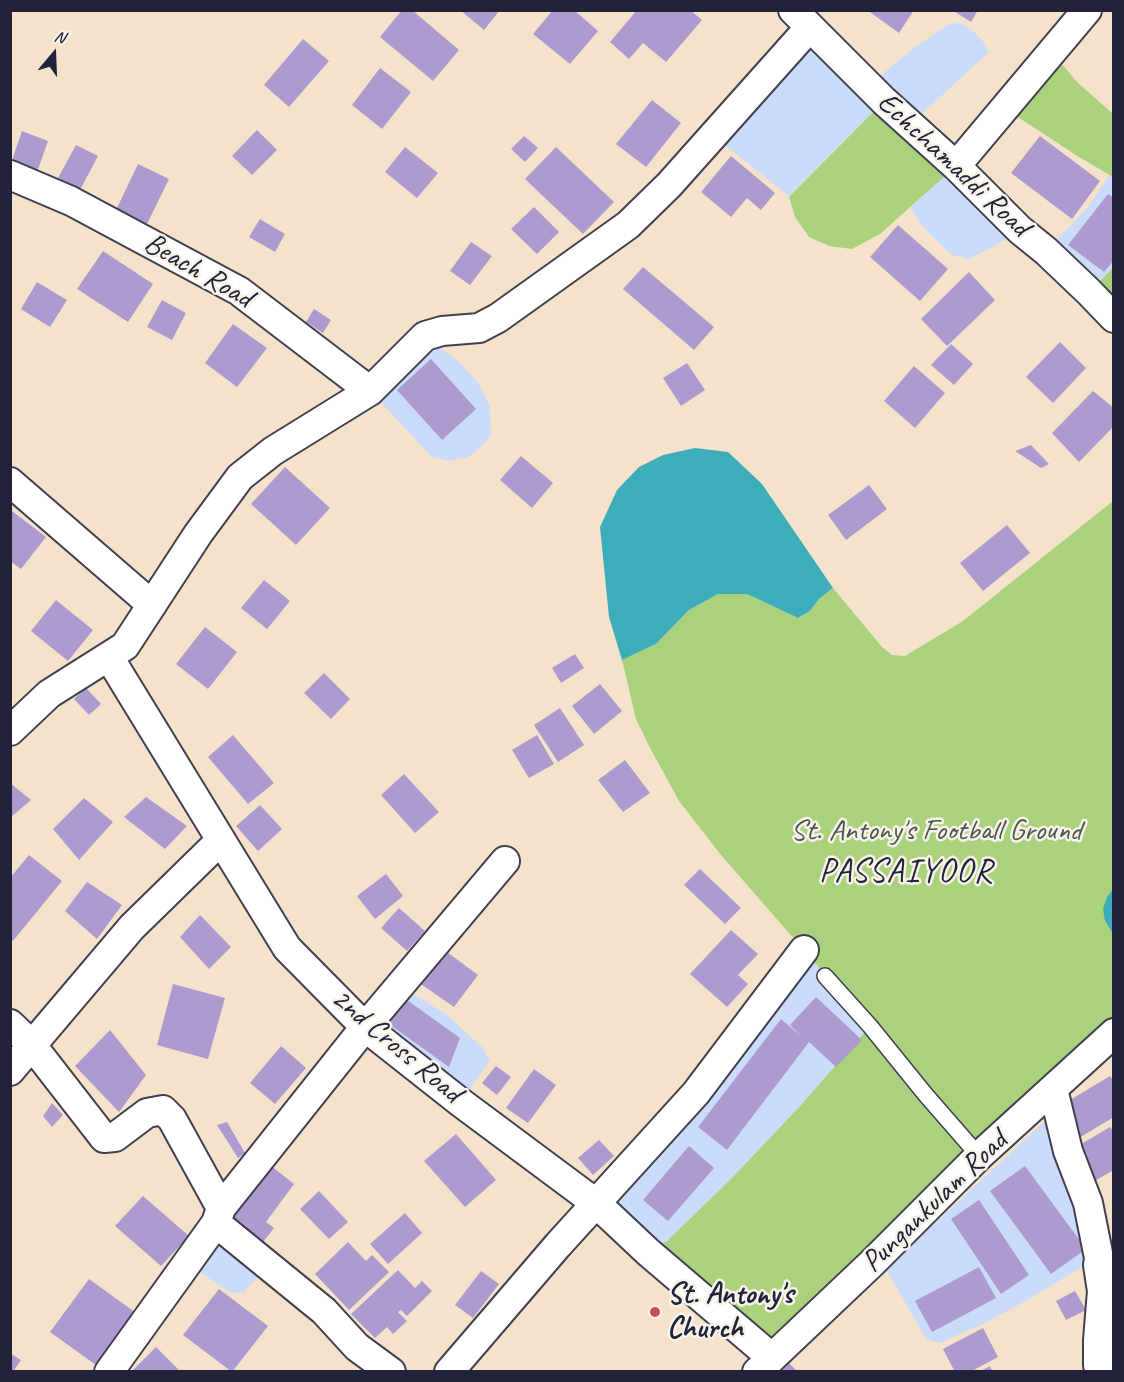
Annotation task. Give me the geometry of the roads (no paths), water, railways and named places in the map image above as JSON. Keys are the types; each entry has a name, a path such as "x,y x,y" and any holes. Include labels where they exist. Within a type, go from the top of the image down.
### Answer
{"street":[{"path":"956,166 1087,10"},
{"path":"10,731 49,694 125,646 198,534 240,477 273,451 370,391 425,336 479,328 498,318 628,225 669,185 801,19"},
{"name":"Echchamaddi Road","path":"801,19 1020,230 1089,292 1113,318"},
{"name":"Beach Road","path":"10,175 71,201 239,291 370,391"},
{"path":"10,482 152,605"},
{"name":"2nd Cross Road","path":"109,657 287,948 365,1027 460,1102 597,1204 764,1364"},
{"path":"10,1071 132,927 221,840"},
{"path":"109,1371 218,1215 365,1027 505,861"},
{"path":"449,1371 558,1245 696,1093 804,950"},
{"path":"10,1024 31,1044 96,1131 104,1138 115,1137 147,1113 163,1110 172,1119 218,1215 324,1311 357,1347 391,1371"},
{"name":"Pungankulam Road","path":"764,1364 872,1263 979,1156 1113,1033"},
{"path":"1053,1089 1068,1151 1088,1203 1099,1258 1102,1291 1098,1340 1100,1371"}],"lane":[{"path":"825,976 979,1156"}],"water":[{"path":"695,448 728,452 762,484 833,588 819,599 810,611 798,618 747,594 718,594 689,610 656,644 622,660 609,617 600,527 617,490 639,467 663,455"},
{"path":"1113,889 1113,934 1105,921 1103,909"}],"place":[{"name":"St. Antony's Church","path":"655,1312"}],"district":[{"name":"PASSAIYOOR","path":"906,872"}],"park label":[{"name":"St. Antony's Football Ground","path":"936,831"}]}
